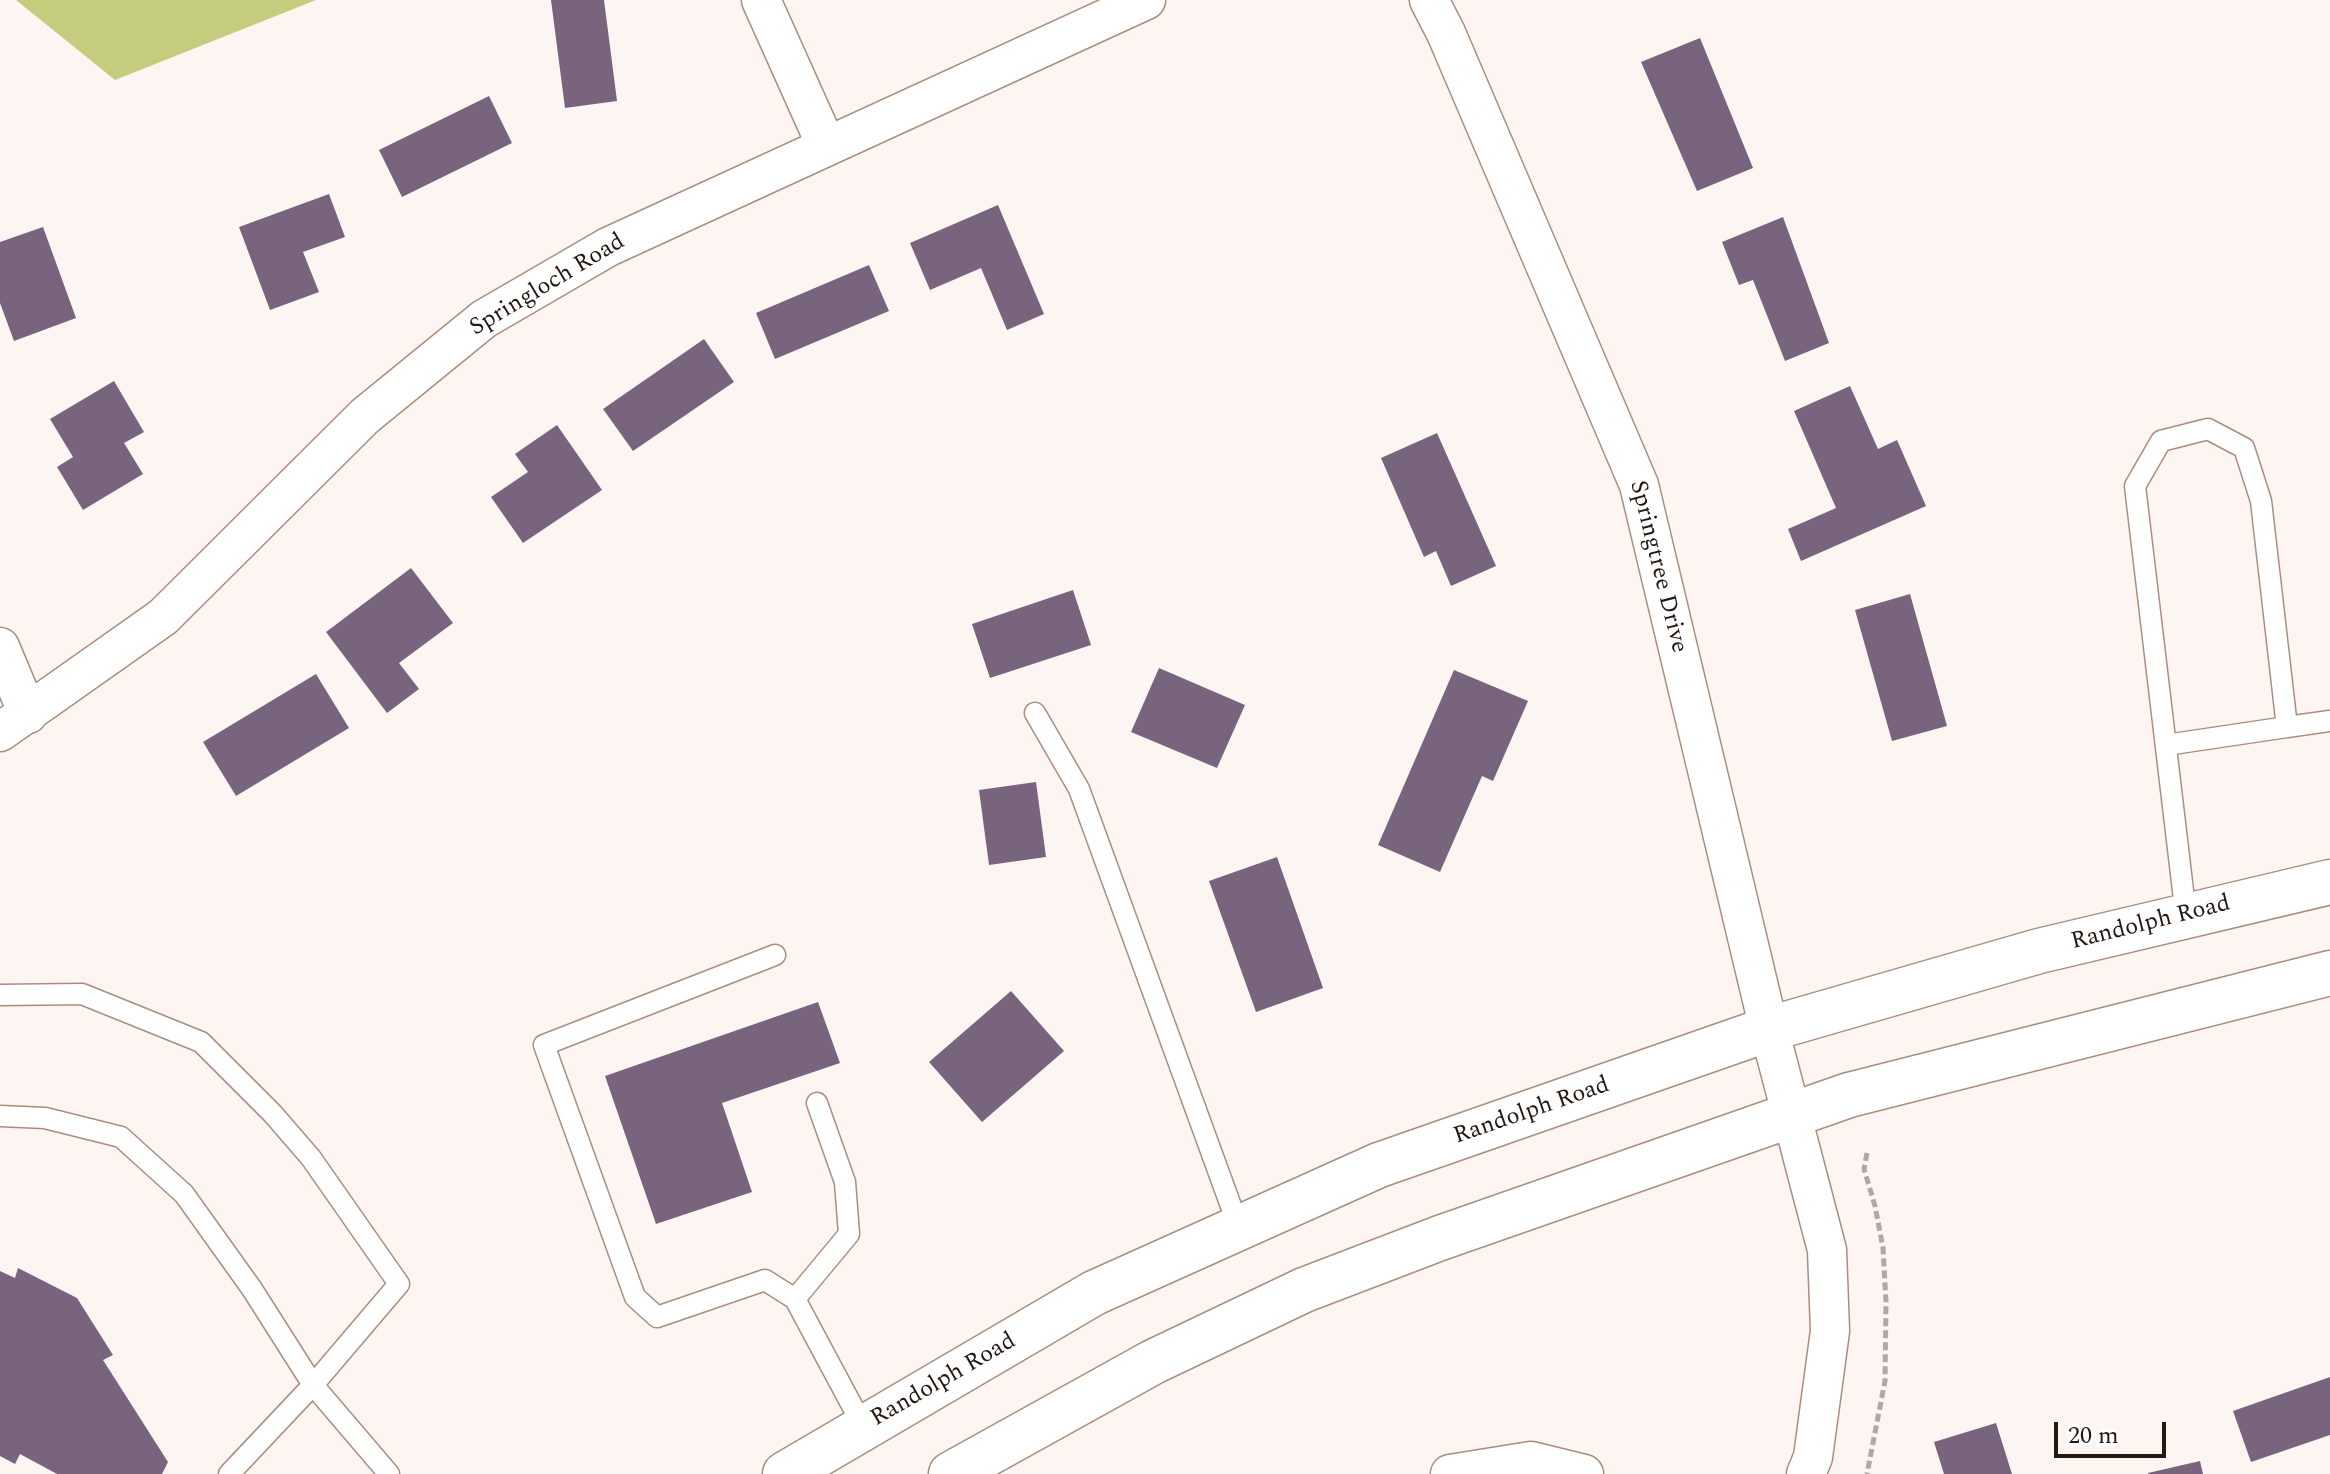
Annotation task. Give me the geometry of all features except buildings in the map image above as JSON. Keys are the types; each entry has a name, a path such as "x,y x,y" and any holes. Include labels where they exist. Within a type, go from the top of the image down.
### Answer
{"main road":[{"name":"Randolph Road","path":"785,1474 1094,1293 1379,1165 1774,1049 2039,951 2330,882"},
{"path":"951,1474 1153,1362 1304,1290 1440,1238 1849,1095 2330,973"}],"street":[{"path":"761,0 826,145"},
{"name":"Springloch Road","path":"14,723 163,617 365,416 484,319 608,247 1146,0"},
{"name":"Springtree Drive","path":"1429,0 1446,33 1639,485 1774,1049 1827,1250 1830,1331 1813,1457 1806,1474"},
{"path":"0,647 14,723"},
{"path":"1450,1474 1531,1461 1584,1474"}],"lane":[{"path":"2186,916 2135,486 2161,441 2208,429 2244,448 2261,501 2287,727"},
{"path":"1035,713 1079,789 1239,1228"},
{"path":"2166,745 2330,721"},
{"path":"775,955 544,1045 635,1297 657,1317 765,1280 795,1299 864,1428"},
{"path":"0,995 82,994 201,1042 273,1114 311,1158 399,1284 313,1385 229,1474"},
{"path":"795,1299 849,1234 845,1182 817,1103"},
{"path":"0,1116 45,1118 121,1137 184,1194 252,1289 313,1385 389,1474"}],"path":[{"path":"1867,1153 1864,1169 1883,1248 1886,1302 1885,1381 1867,1474"}],"green space":[{"path":"16,0 316,0 115,80"}]}
